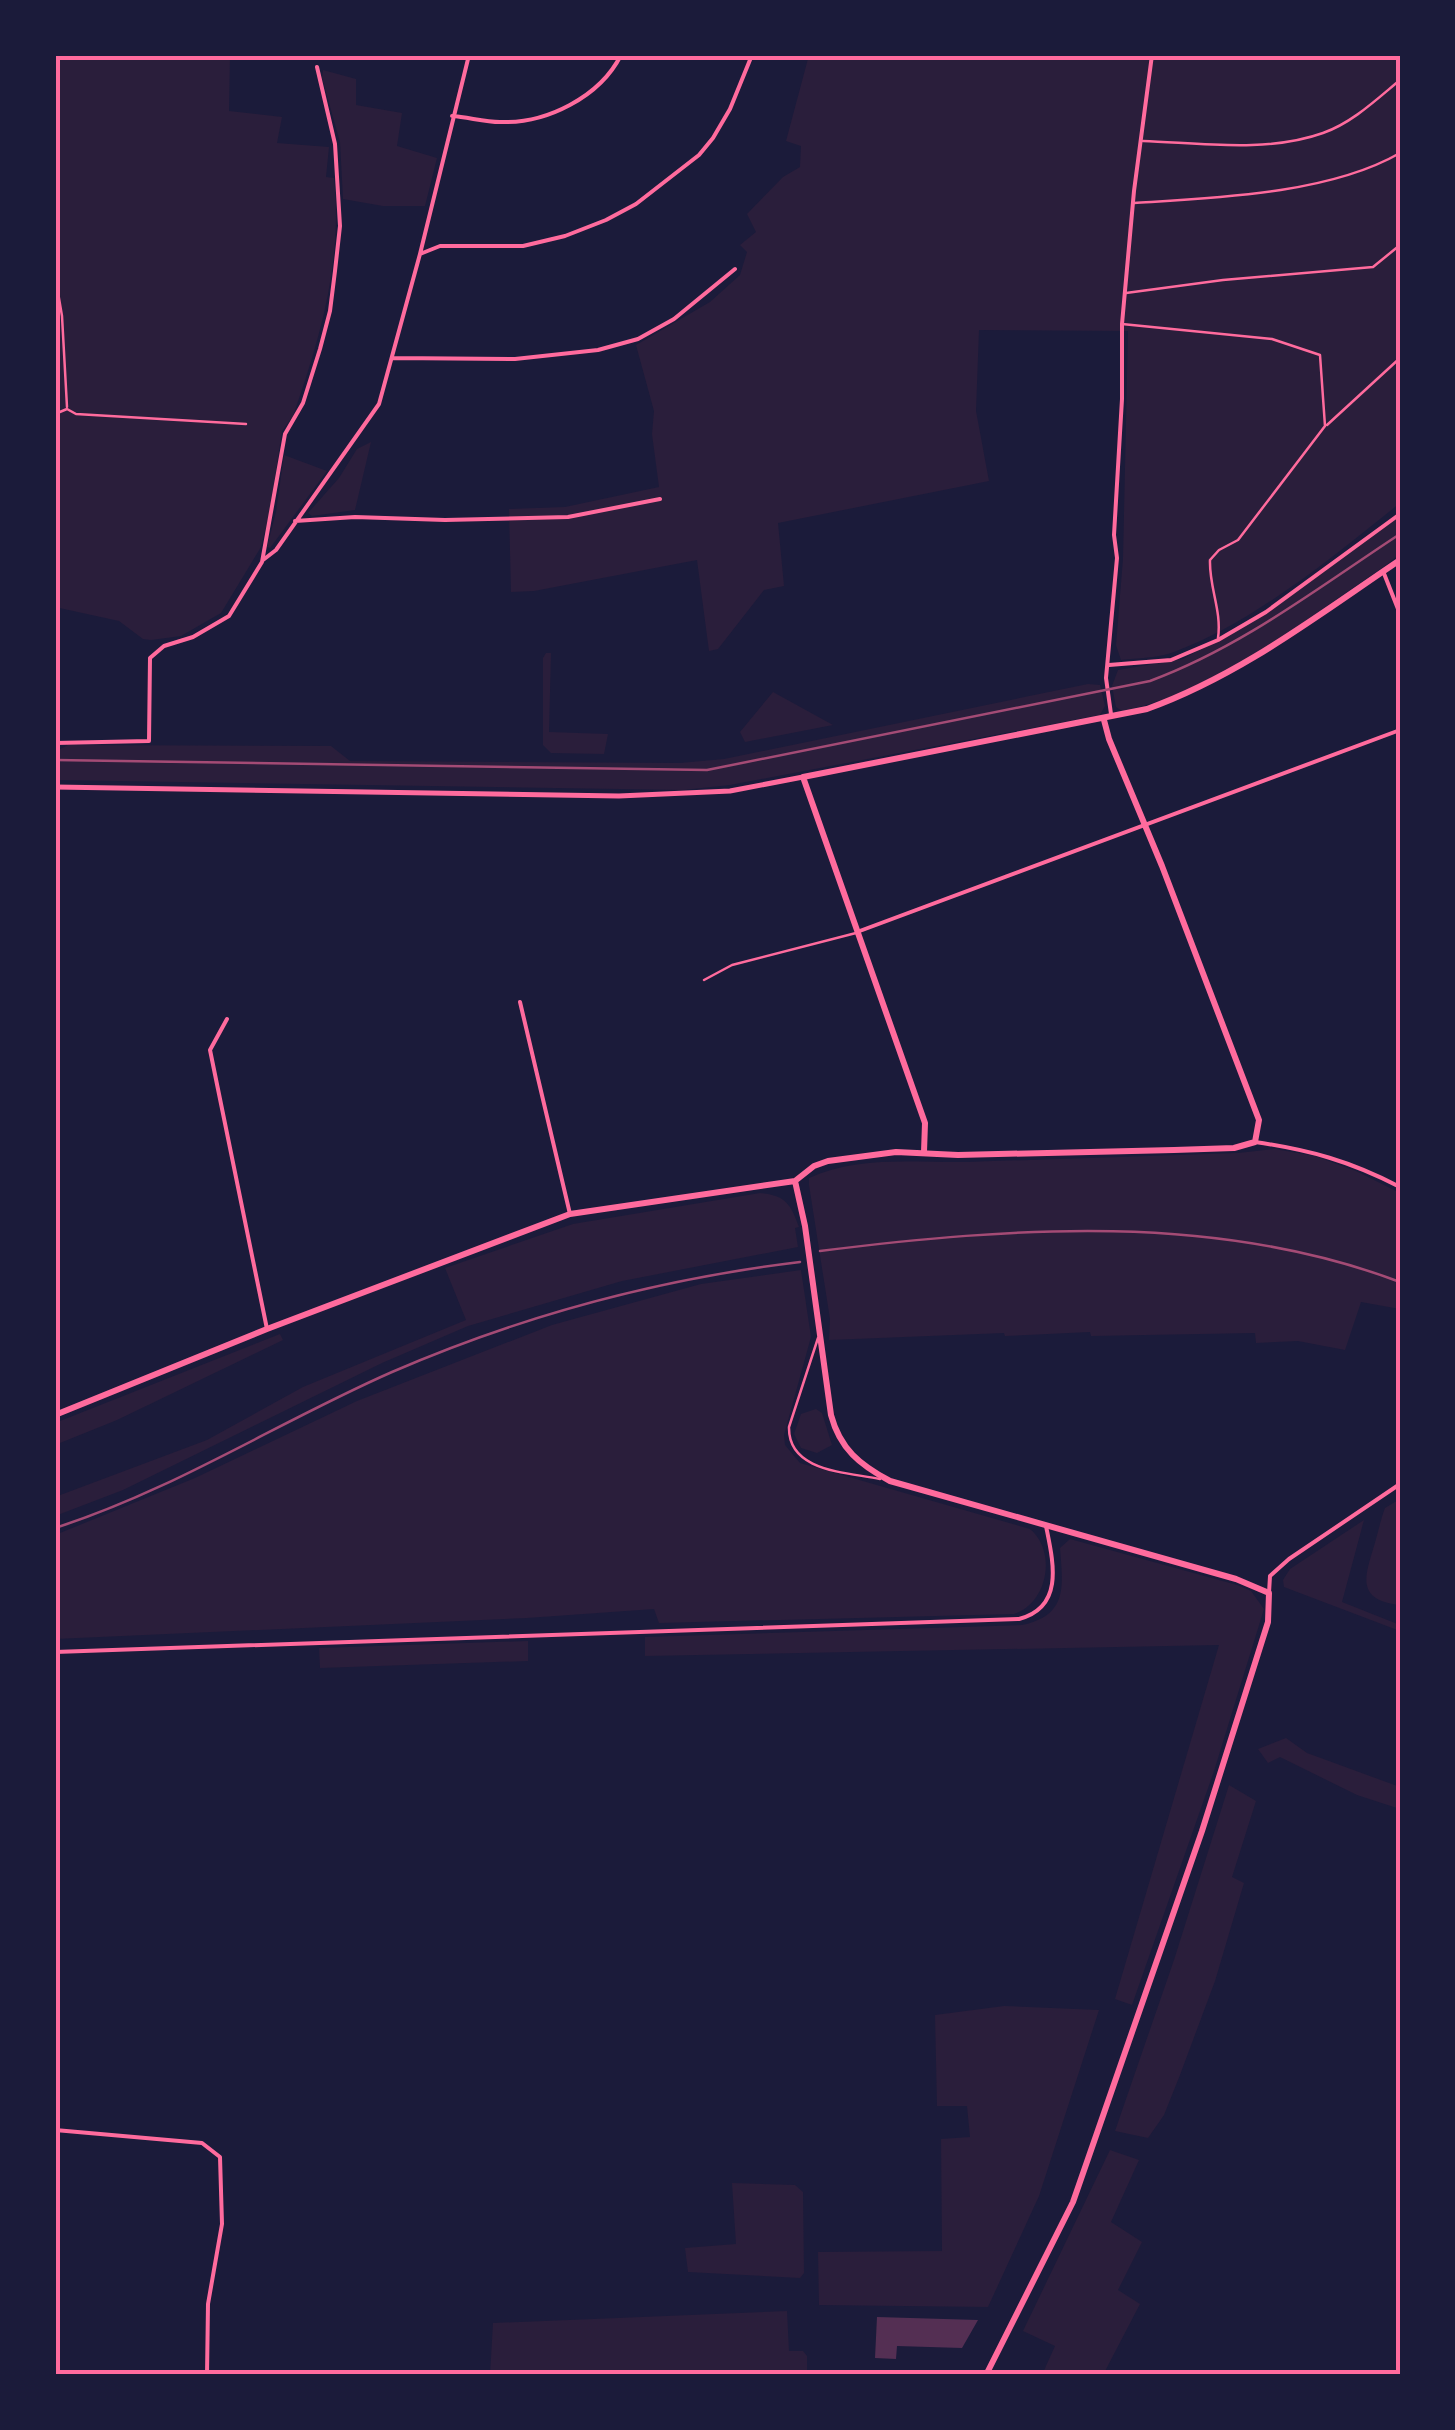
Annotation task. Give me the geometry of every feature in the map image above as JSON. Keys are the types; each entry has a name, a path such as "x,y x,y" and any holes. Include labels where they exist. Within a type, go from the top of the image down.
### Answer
{"main road":[{"path":"924,1152 926,1123 803,777 1108,719 1191,693 1265,653 1400,560"},
{"path":"55,1415 267,1329 570,1214 795,1181 828,1161 896,1152 958,1155 1174,1150 1234,1148 1255,1142 1259,1120 1109,740 1108,719"},
{"path":"795,1181 805,1226 829,1404 841,1444 855,1459 890,1482 1236,1578 1269,1592 1270,1608 1202,1832 1073,2202 986,2375"}],"street":[{"path":"55,743 149,741 150,658 164,646 193,637 229,616 262,562 276,550 378,404 469,55"},
{"path":"452,116 501,122 560,110 594,90 622,55"},
{"path":"420,254 440,246 523,246 565,236 636,204 699,155 730,109 752,55"},
{"path":"1108,719 1108,666 1118,558 1114,534 1124,293 1152,55"},
{"path":"262,562 285,434 302,403 330,311 340,226 335,144 317,67"},
{"path":"393,358 515,359 598,350 638,339 674,319 736,269"},
{"path":"294,521 355,517 568,517 660,498"},
{"path":"1108,666 1171,660 1218,640 1266,612 1400,514"},
{"path":"1384,571 1400,614"},
{"path":"857,932 1400,730"},
{"path":"55,787 618,796 730,791 803,777"},
{"path":"520,1002 570,1214"},
{"path":"228,1018 210,1050 267,1329"},
{"path":"1255,1142 1316,1152 1358,1166 1400,1187"},
{"path":"1269,1592 1270,1576 1289,1559 1400,1484"},
{"path":"55,1652 1019,1619 1034,1615 1045,1604 1050,1591 1054,1573 1046,1526"},
{"path":"55,2130 202,2143 220,2157 222,2224 208,2304 207,2375"}],"lane":[{"path":"1141,141 1285,144 1326,132 1364,110 1400,80"},
{"path":"1133,203 1220,198 1342,178 1400,153"},
{"path":"1124,293 1372,267 1400,244"},
{"path":"55,275 62,316 66,409"},
{"path":"1122,324 1272,339 1320,355 1326,426"},
{"path":"1218,640 1220,625 1209,582 1210,560 1238,540 1326,426 1400,358"},
{"path":"55,414 66,409"},
{"path":"66,409 76,414 246,424"},
{"path":"704,980 732,965 857,932"},
{"path":"821,1332 789,1427 788,1442 804,1462 890,1482"}],"shaded area":[{"path":"55,55 230,55 229,111 282,117 277,143 329,147 326,177 334,178 336,209 332,270 312,358 293,416 282,431 261,547 221,613 181,636 143,639 119,621 55,607"},
{"path":"809,55 1400,55 1400,503 1292,586 1233,624 1168,654 1121,660 1116,645 1123,559 1128,331 979,330 976,411 989,481 778,523 784,586 764,590 718,649 709,651 697,560 511,592 509,509 565,507 659,487 652,434 654,411 636,345 710,302 740,275 747,252 740,245 756,232 747,214 783,177 800,167 801,146 786,141"},
{"path":"323,70 356,79 356,105 402,113 397,146 437,158 425,206 383,206 343,199 340,142"},
{"path":"371,442 355,510 312,516 308,513 339,478 357,449"},
{"path":"284,455 327,471 270,548 267,547"},
{"path":"1400,512 1400,554 1382,568 1226,671 1158,701 1122,711 1116,707 1112,686 1118,670 1183,659 1241,627"},
{"path":"546,653 551,653 549,732 608,734 604,754 551,753 543,745"},
{"path":"1088,684 1100,685 1105,706 1100,715 730,785 683,790 55,780 55,752 68,745 331,746 350,761 680,763 724,759"},
{"path":"773,692 833,725 745,742 740,732"},
{"path":"1275,1149 1315,1156 1400,1193 1400,1309 1361,1302 1345,1350 1298,1341 1256,1343 1255,1333 1004,1333 829,1340 830,1319 809,1178 867,1163"},
{"path":"760,1193 776,1196 790,1207 799,1227 795,1228 798,1247 622,1281 468,1326 382,1363 123,1490 55,1516 55,1497 207,1440 303,1387 466,1320 445,1268 573,1224"},
{"path":"801,1270 811,1337 784,1435 785,1445 800,1463 1030,1529 1044,1550 1046,1563 1041,1588 1026,1608 1014,1614 659,1623 654,1609 55,1639 55,1535 195,1478 357,1401 552,1325 701,1284"},
{"path":"280,1334 283,1340 117,1420 55,1445 55,1423"},
{"path":"816,1409 822,1413 832,1445 817,1453 801,1448 794,1434 801,1414"},
{"path":"1400,1499 1399,1605 1374,1597 1366,1582 1385,1508"},
{"path":"1364,1520 1342,1602 1400,1625 1400,1631 1284,1587 1283,1580 1290,1569"},
{"path":"1070,1539 1237,1585 1251,1591 1264,1609 1214,1771 1132,2005 1115,1999 1219,1645 645,1656 645,1637 1022,1625 1055,1607 1061,1587 1060,1548"},
{"path":"528,1641 528,1661 320,1668 319,1648"},
{"path":"1286,1738 1307,1753 1400,1787 1400,1809 1357,1795 1280,1757 1268,1763 1258,1749"},
{"path":"1229,1785 1256,1801 1232,1877 1244,1883 1215,1981 1164,2115 1148,2138 1115,2131 1174,1960"},
{"path":"1004,2006 1099,2010 1039,2196 988,2307 819,2305 818,2252 942,2251 941,2139 970,2137 967,2106 937,2106 935,2015"},
{"path":"1110,2150 1139,2160 1111,2222 1142,2242 1118,2290 1140,2304 1103,2375 1042,2375 1055,2346 1023,2331"},
{"path":"732,2183 795,2185 803,2192 804,2273 800,2278 688,2272 685,2248 736,2244"},
{"path":"787,2311 789,2351 803,2351 807,2356 807,2375 490,2375 493,2323"}],"building":[{"path":"877,2317 978,2320 962,2348 897,2346 896,2359 875,2358"}],"tram line":[{"path":"55,760 707,770 1150,681 1248,634 1400,534"}],"railway":[{"path":"820,1251 966,1236 1113,1231 1258,1244 1330,1260 1400,1282"},
{"path":"55,1528 142,1495 350,1391 490,1334 643,1290 800,1262"}]}
